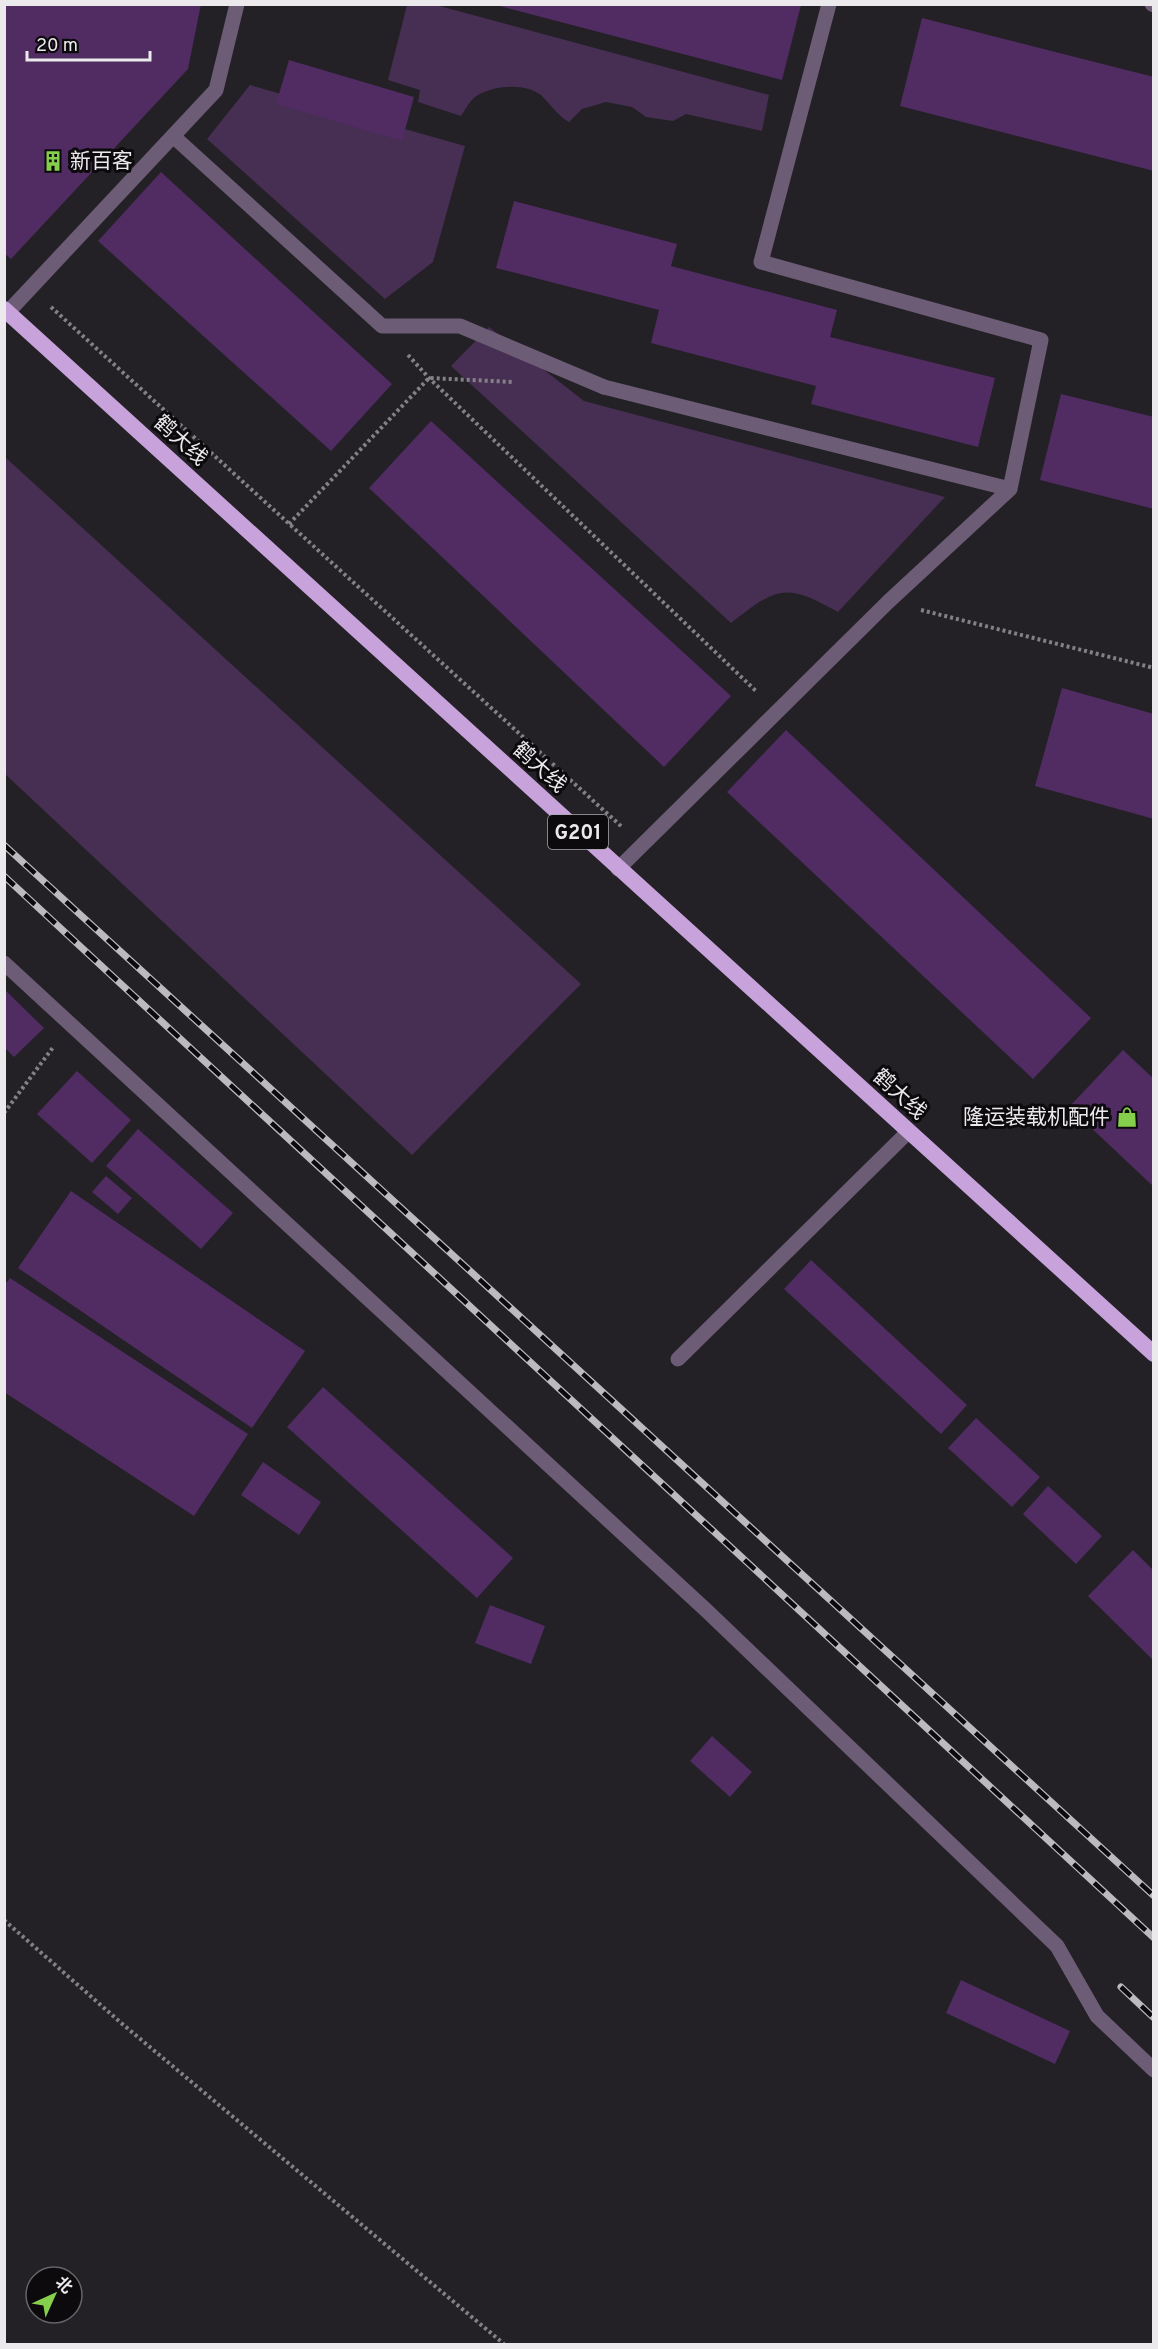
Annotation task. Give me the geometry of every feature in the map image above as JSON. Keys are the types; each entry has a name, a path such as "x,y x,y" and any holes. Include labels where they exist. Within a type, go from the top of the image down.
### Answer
{"highway":[{"name":"鹤大线","path":"6,310 618,869 1154,1354"}],"street":[{"path":"6,310 31,288 216,90 237,4"},
{"path":"618,869 888,602 1010,489 1041,340 760,262 829,4"},
{"path":"173,136 382,326 460,326 604,387 1010,489"},
{"path":"4,963 707,1611 1058,1946 1097,2016 1154,2070"},
{"path":"678,1359 908,1132"}],"path":[{"path":"31,288 642,845"},
{"path":"382,326 429,378 778,711"},
{"path":"266,548 429,378 522,383"},
{"path":"888,602 1154,668"},
{"path":"4,1113 70,1024"},
{"path":"4,1920 120,2022 504,2344"}],"shaded area":[{"path":"432,4 769,95 762,131 686,114 673,121 646,117 632,107 606,102 582,109 569,122 558,114 542,96 518,87 499,88 482,93 473,99 461,116 418,102 420,90 388,80 407,5"},
{"path":"250,85 465,146 433,262 385,299 207,139"},
{"path":"489,327 584,401 945,497 838,612 805,596 782,593 760,602 731,623 451,366"},
{"path":"5,457 581,984 412,1155 5,774"}],"building":[{"name":"新百客","path":"4,4 201,4 188,69 11,259 4,253"},
{"path":"496,5 801,5 782,80"},
{"path":"922,18 1154,77 1154,171 900,106"},
{"path":"289,60 414,97 402,141 276,104"},
{"path":"161,172 392,384 331,451 98,241"},
{"path":"514,201 677,244 671,266 837,310 830,337 995,378 978,447 811,404 816,386 651,343 659,310 496,268"},
{"path":"1061,394 1154,417 1154,509 1040,480"},
{"path":"431,421 731,696 664,767 369,488"},
{"path":"1062,688 1154,714 1154,819 1035,786"},
{"path":"786,730 1091,1018 1033,1079 727,792"},
{"path":"4,989 44,1028 14,1057 4,1047"},
{"path":"1123,1050 1154,1079 1154,1187 1069,1107"},
{"path":"77,1071 131,1120 92,1163 37,1114"},
{"path":"138,1129 233,1213 201,1249 106,1166"},
{"path":"106,1176 132,1198 118,1214 92,1192"},
{"path":"71,1191 305,1351 252,1428 18,1268"},
{"path":"811,1260 967,1405 941,1434 784,1289"},
{"path":"10,1278 248,1434 194,1516 4,1392 4,1286"},
{"path":"323,1387 513,1558 477,1598 287,1427"},
{"path":"976,1418 1040,1477 1012,1507 948,1448"},
{"path":"263,1462 321,1502 299,1535 241,1495"},
{"path":"1048,1486 1102,1536 1076,1564 1023,1514"},
{"path":"1133,1550 1154,1571 1154,1661 1088,1596"},
{"path":"490,1605 545,1626 531,1664 475,1643"},
{"path":"712,1736 752,1772 730,1797 690,1761"},
{"path":"961,1980 1070,2031 1055,2064 946,2013"}],"railway":[{"path":"4,845 1154,1896"},
{"path":"4,876 1154,1938"},
{"path":"1121,1987 1154,2018"}],"place":[{"name":"新百客","path":"53,161"},
{"name":"隆运装载机配件","path":"1127,1117"}]}
